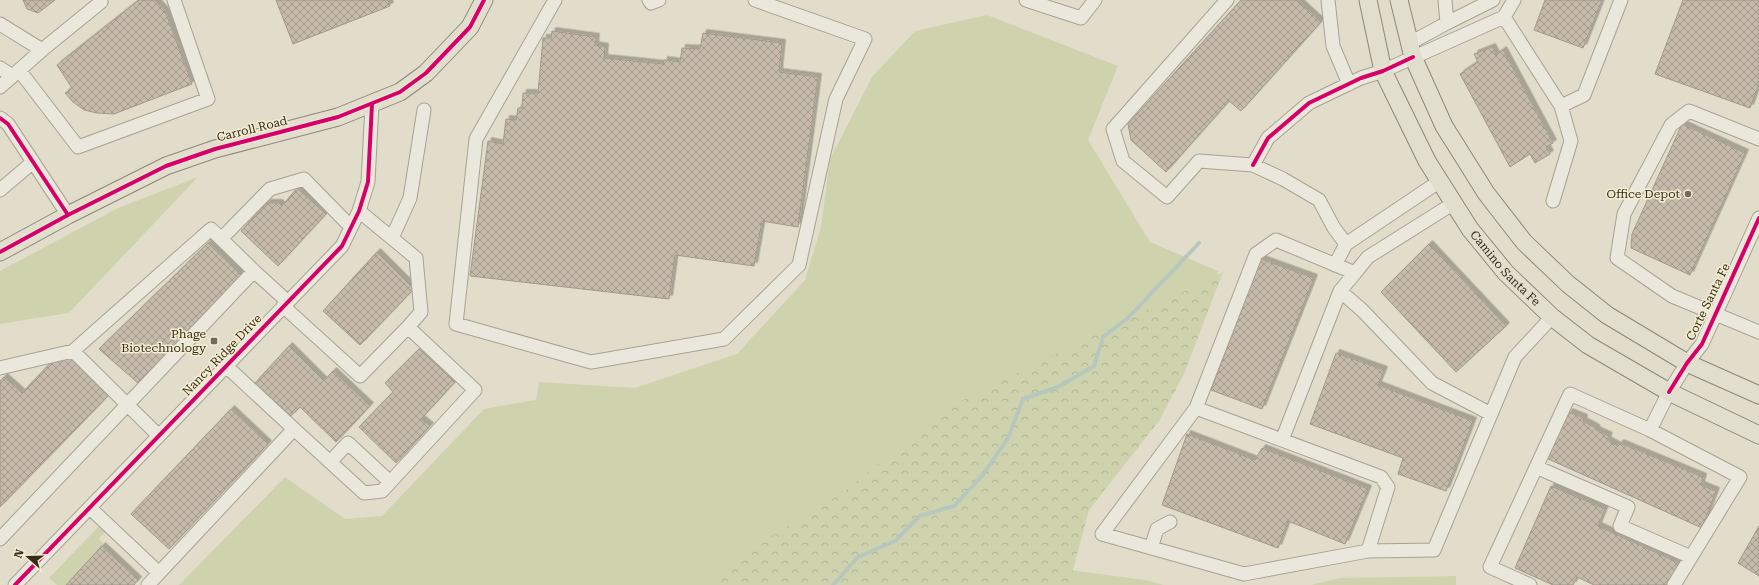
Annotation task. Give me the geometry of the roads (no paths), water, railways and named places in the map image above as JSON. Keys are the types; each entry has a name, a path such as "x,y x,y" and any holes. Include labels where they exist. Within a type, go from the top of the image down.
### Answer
{"main road":[{"name":"Carroll Road","path":"0,252 68,215 166,166 214,149 338,117 400,92 426,72 470,28 484,0"},
{"name":"Camino Santa Fe","path":"1368,0 1383,71 1427,161 1470,229 1506,273 1552,317 1588,345 1670,392 1759,435"},
{"path":"1399,0 1412,50 1444,126 1486,193 1524,242 1568,284 1607,315 1687,363 1759,395"}],"street":[{"path":"0,68 16,73 78,147 208,99 174,0"},
{"path":"555,0 476,139 456,324 592,362 724,339 799,264 836,99 865,39 755,0"},
{"path":"1026,0 1081,18 1096,0"},
{"path":"1227,0 1113,130 1123,161 1167,197 1199,161 1253,165 1283,179 1319,200 1334,228 1346,244"},
{"path":"1328,0 1333,46 1349,84"},
{"path":"1445,0 1447,23"},
{"path":"1253,165 1268,138 1309,103 1349,84 1383,71 1447,23 1493,0"},
{"path":"1412,50 1504,17 1514,0"},
{"path":"1561,106 1584,95 1621,0"},
{"path":"0,87 42,50 102,1"},
{"path":"1504,17 1561,106 1571,141 1553,201"},
{"path":"0,24 42,50"},
{"name":"Nancy Ridge Drive","path":"16,585 342,246 359,211 368,182 372,104"},
{"path":"392,238 410,198 424,110"},
{"path":"1759,139 1689,111 1671,125 1624,214 1617,258 1672,296 1759,332"},
{"path":"0,118 8,124 68,215"},
{"path":"0,190 33,162"},
{"path":"221,239 270,189 304,179 351,227"},
{"path":"1335,264 1346,244 1440,181"},
{"path":"1282,440 1340,291 1368,256 1454,203"},
{"path":"0,368 73,351 211,229 360,376 421,312 416,258 359,211"},
{"name":"Corte Santa Fe","path":"1650,430 1687,363 1702,344 1759,218"},
{"path":"1355,273 1276,240 1256,254 1196,408 1102,534 1244,574 1368,551 1434,550 1515,357 1552,317"},
{"path":"0,539 254,271"},
{"path":"1340,291 1362,310 1432,383 1491,414"},
{"path":"226,366 364,493 382,491 475,390 408,327"},
{"path":"73,351 159,436"},
{"path":"1530,585 1490,567 1570,394 1650,430 1740,477 1674,585"},
{"path":"1196,408 1381,477 1388,487 1368,551"},
{"path":"148,585 294,430"},
{"path":"330,462 348,443 390,482"},
{"path":"1536,467 1628,507 1620,526 1691,557"},
{"path":"90,508 159,574"},
{"path":"1151,548 1158,529 1170,522"}],"waterway":[{"path":"833,585 858,557 895,541 920,516 954,506 983,475 1008,438 1023,399 1058,387 1094,366 1103,337 1128,318 1199,243"}],"place":[{"name":"Office Depot","path":"1688,194"},
{"name":"Phage Biotechnology","path":"214,341"}]}
